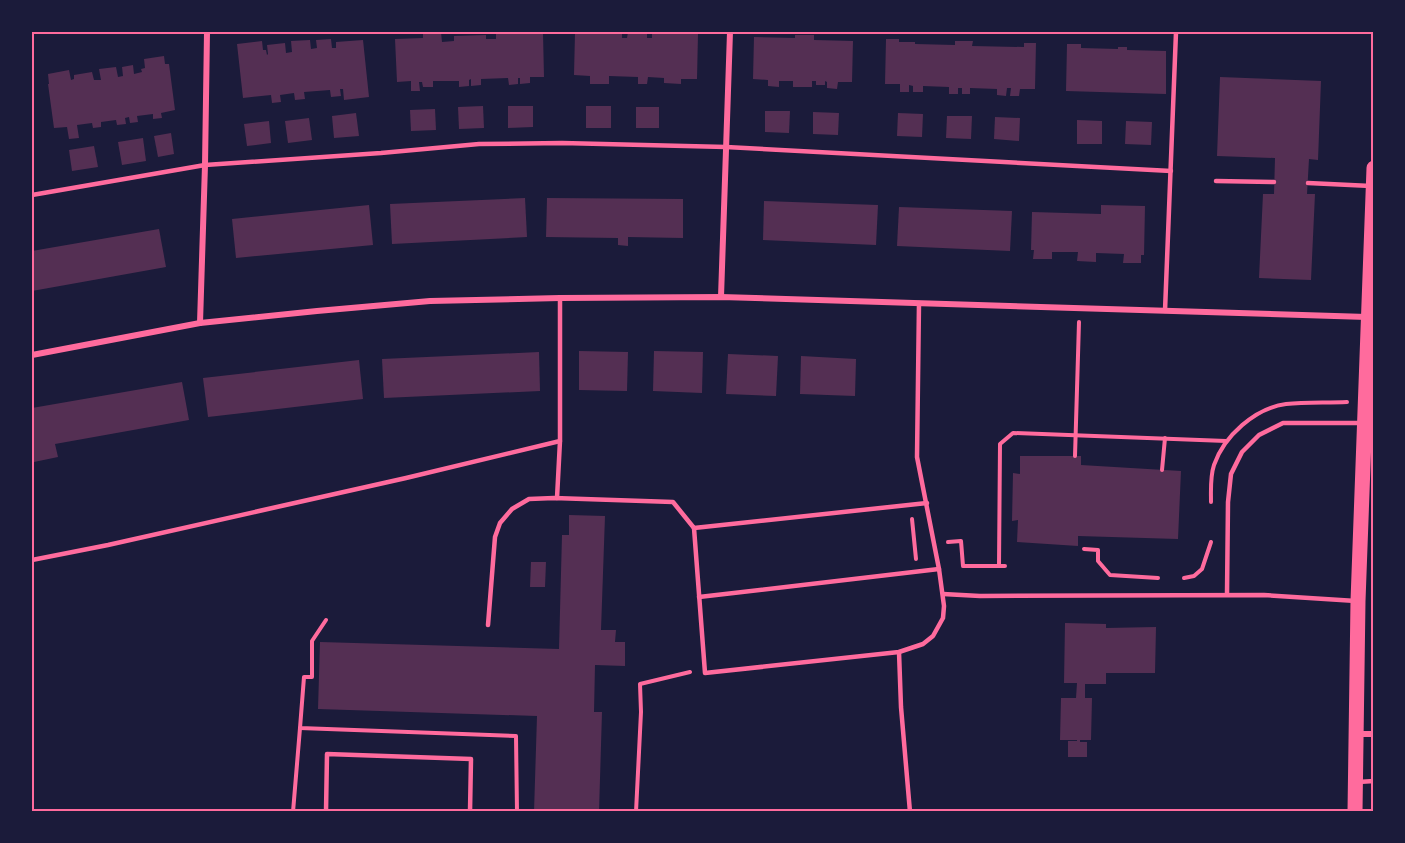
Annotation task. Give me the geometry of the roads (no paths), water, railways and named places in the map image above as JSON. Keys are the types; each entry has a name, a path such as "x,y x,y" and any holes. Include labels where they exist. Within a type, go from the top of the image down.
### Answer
{"main road":[{"path":"1354,812 1358,601 1365,423 1370,386 1368,317 1374,168"}],"street":[{"path":"200,323 207,32"},
{"path":"721,297 730,32"},
{"path":"32,356 200,323 430,302 560,298 721,297 1368,317"},
{"path":"1357,734 1374,734"}],"lane":[{"path":"1165,311 1176,32"},
{"path":"32,195 205,165 479,144 562,143 726,147 1171,171"},
{"path":"1216,181 1274,182"},
{"path":"1308,183 1373,187"},
{"path":"557,498 560,441 560,298"},
{"path":"488,625 495,537 500,523 512,508 529,499 673,502 694,528 705,673 899,652 923,644 933,636 943,618 944,606 917,457 919,303"},
{"path":"1227,594 1228,502 1231,474 1242,452 1259,435 1283,423 1365,423"},
{"path":"32,560 131,540 560,441"},
{"path":"694,528 927,503"},
{"path":"699,597 939,569"},
{"path":"943,594 980,596 1227,594 1358,601"},
{"path":"899,652 910,812"},
{"path":"326,812 327,754 471,759 470,812"},
{"path":"1356,782 1374,781"}]}
